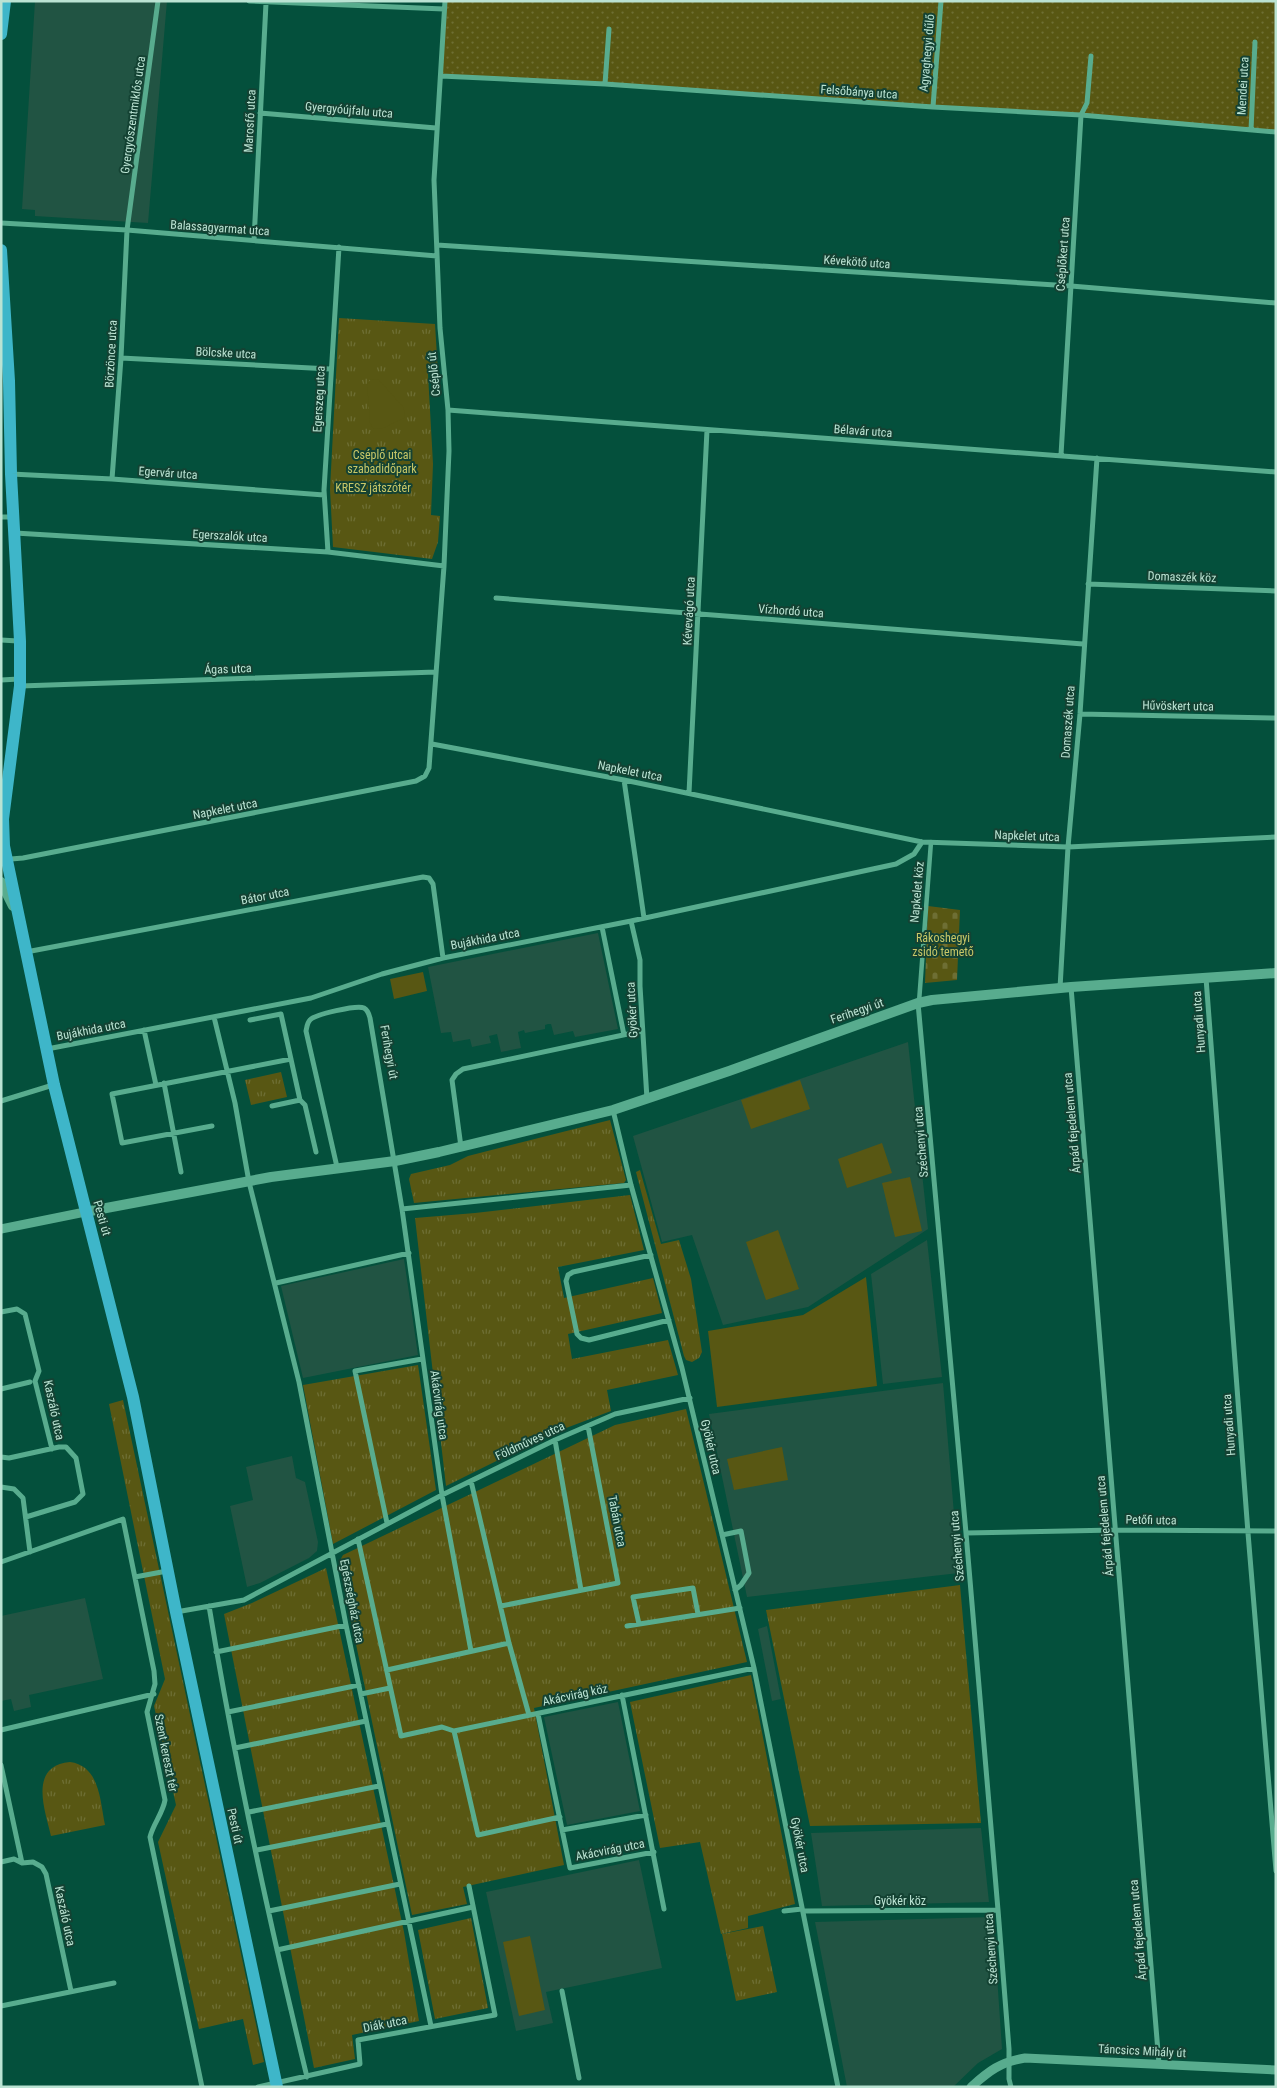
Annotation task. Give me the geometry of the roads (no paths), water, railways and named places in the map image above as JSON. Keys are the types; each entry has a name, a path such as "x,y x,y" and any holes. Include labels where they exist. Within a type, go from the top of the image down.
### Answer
{"main road":[{"path":"1,34 6,1"},
{"name":"Pesti út","path":"1,250 5,399 11,474 7,517 14,533 20,641 20,683 3,820 2,847 54,1085 133,1397 167,1571 277,2085"},
{"name":"Pesti út","path":"6,869 7,792"},
{"name":"Ferihegyi út","path":"86,1212 250,1182 395,1160 461,1147 613,1110 647,1100 918,1003 963,996 1276,973"}],"street":[{"name":"Gyergyószentmiklós utca","path":"127,230 158,1"},
{"path":"249,1 444,9"},
{"name":"Cséplő út","path":"432,744 449,456 448,410 440,328 434,180 444,1"},
{"name":"Agyaghegyi dűlő","path":"933,107 941,1"},
{"name":"Marosfő utca","path":"254,240 266,3"},
{"path":"605,84 609,29"},
{"name":"Mendei utca","path":"1251,130 1255,42"},
{"name":"Cséplőkert utca","path":"1061,455 1081,115 1087,103 1091,56"},
{"name":"Felsőbánya utca","path":"441,76 605,84 933,107 1081,115 1276,132"},
{"name":"Gyergyóújfalu utca","path":"260,113 436,128"},
{"name":"Balassagyarmat utca","path":"1,223 127,230 437,256"},
{"name":"Börzönce utca","path":"112,479 121,358 127,230"},
{"name":"Kévekötő utca","path":"437,245 1071,286 1276,303"},
{"name":"Egerszeg utca","path":"328,552 324,495 330,369 339,247"},
{"name":"Bölcske utca","path":"121,358 330,369"},
{"name":"Bélavár utca","path":"448,410 1276,472"},
{"name":"Kévevágó utca","path":"689,793 707,430"},
{"name":"Domaszék utca","path":"1060,988 1068,847 1080,714 1083,644 1097,458"},
{"name":"Egervár utca","path":"11,474 112,479 324,495"},
{"name":"Egerszalók utca","path":"14,533 328,552 444,566"},
{"name":"Domaszék köz","path":"1088,584 1276,591"},
{"name":"Vízhordó utca","path":"496,598 1083,644"},
{"path":"1,640 20,641"},
{"name":"Ágas utca","path":"1,680 20,683 436,672"},
{"name":"Hűvöskert utca","path":"1080,714 1276,718"},
{"name":"Napkelet utca","path":"6,869 24,858 416,781 424,776 429,768 432,744 624,780 922,842 1068,847 1276,837"},
{"path":"624,780 644,918"},
{"name":"Bujákhida utca","path":"46,1049 311,998 382,974 443,958 631,921 896,864 914,854 922,842"},
{"name":"Napkelet köz","path":"918,1003 931,842"},
{"name":"Bátor utca","path":"26,952 423,877 429,878 433,884 443,958"},
{"name":"Gyökér utca","path":"631,921 640,960 642,1031 647,1100"},
{"path":"602,927 624,1034"},
{"name":"Hunyadi utca","path":"1206,978 1276,1871"},
{"name":"Árpád fejedelem utca","path":"1072,987 1159,2064"},
{"name":"Széchenyi utca","path":"918,1003 966,1533 998,1910 1008,2050 1007,2061 1011,2087"},
{"name":"Ferihegyi út","path":"337,1168 306,1031 307,1024 314,1016 358,1007 366,1009 370,1018 395,1160"},
{"path":"250,1020 281,1014 300,1100 305,1105 316,1152"},
{"path":"214,1018 227,1070 250,1182"},
{"path":"144,1030 156,1085"},
{"path":"461,1147 452,1080 463,1069 642,1031"},
{"path":"212,1126 122,1143 112,1094 291,1059"},
{"path":"164,1084 181,1172"},
{"path":"1,1101 54,1085"},
{"path":"272,1106 300,1100"},
{"name":"Gyökér utca","path":"613,1110 690,1398 754,1668 838,2087"},
{"name":"Akácvirág utca","path":"395,1160 442,1495 471,1651"},
{"name":"Egészségház utca","path":"250,1182 300,1382 346,1625 431,2026"},
{"path":"402,1209 632,1186"},
{"name":"Ferihegyi út","path":"1,1229 86,1212"},
{"path":"276,1283 409,1253"},
{"path":"651,1255 573,1272 568,1275 566,1281 577,1334 580,1338 588,1340 669,1320"},
{"name":"Kaszáló utca","path":"1,1312 17,1309 26,1314 39,1371 35,1381 52,1449"},
{"path":"387,1523 355,1372 422,1359"},
{"name":"Kaszáló utca","path":"1,1389 30,1382"},
{"name":"Földműves utca","path":"176,1612 244,1600 387,1523 555,1440 615,1414 690,1398"},
{"name":"Tabán utca","path":"501,1606 618,1583 588,1426"},
{"path":"555,1440 581,1590"},
{"name":"Kaszáló utca","path":"1,1456 9,1458 66,1447 76,1458 84,1494 75,1502 26,1517"},
{"path":"471,1481 509,1643 529,1715"},
{"path":"1,1488 14,1490 23,1498 30,1552"},
{"path":"1,1562 123,1519 156,1684 154,1694 1,1730"},
{"name":"Petőfi utca","path":"966,1533 1116,1530 1276,1532"},
{"path":"722,1535 741,1531 749,1573 735,1590"},
{"name":"Egészségház utca","path":"358,1539 401,1736"},
{"path":"136,1577 167,1571"},
{"path":"639,1624 633,1598 693,1588 698,1614"},
{"name":"Pesti út","path":"209,1606 216,1652 269,1912 307,2077"},
{"path":"627,1626 740,1608"},
{"path":"216,1652 346,1625"},
{"path":"387,1670 509,1643"},
{"name":"Akácvirág köz","path":"401,1736 442,1727 454,1731 754,1668"},
{"path":"228,1712 359,1685"},
{"path":"361,1694 390,1688"},
{"name":"Szent kereszt tér","path":"154,1694 148,1712 165,1800 164,1807 150,1837 202,2087"},
{"path":"622,1695 664,1908"},
{"path":"538,1714 562,1830 646,1815"},
{"path":"235,1748 366,1721"},
{"path":"454,1731 478,1835 560,1817"},
{"path":"1,1765 22,1863"},
{"path":"249,1812 379,1786"},
{"name":"Pesti út","path":"257,1850 387,1824"},
{"name":"Akácvirág utca","path":"562,1830 570,1868 654,1852"},
{"name":"Kaszáló utca","path":"1,1862 14,1859 22,1863 33,1862 42,1867 46,1874 71,1991"},
{"path":"269,1912 400,1884"},
{"path":"277,1950 473,1907 469,1886"},
{"name":"Diák utca","path":"277,2085 360,2064 358,2040 495,2015 473,1907"},
{"name":"Gyökér köz","path":"784,1911 998,1910"},
{"path":"1,2006 114,1983"},
{"path":"562,1991 579,2078"},
{"name":"Táncsics Mihály út","path":"1007,2061 1025,2058 1276,2070"},
{"path":"971,2087 989,2071 1007,2061"},
{"path":"258,2087 277,2085"}],"park label":[{"name":"Cséplő utcai szabadidőpark","path":"382,462"},
{"name":"KRESZ játszótér","path":"373,488"},
{"name":"Rákoshegyi zsidó temető","path":"943,945"}]}
